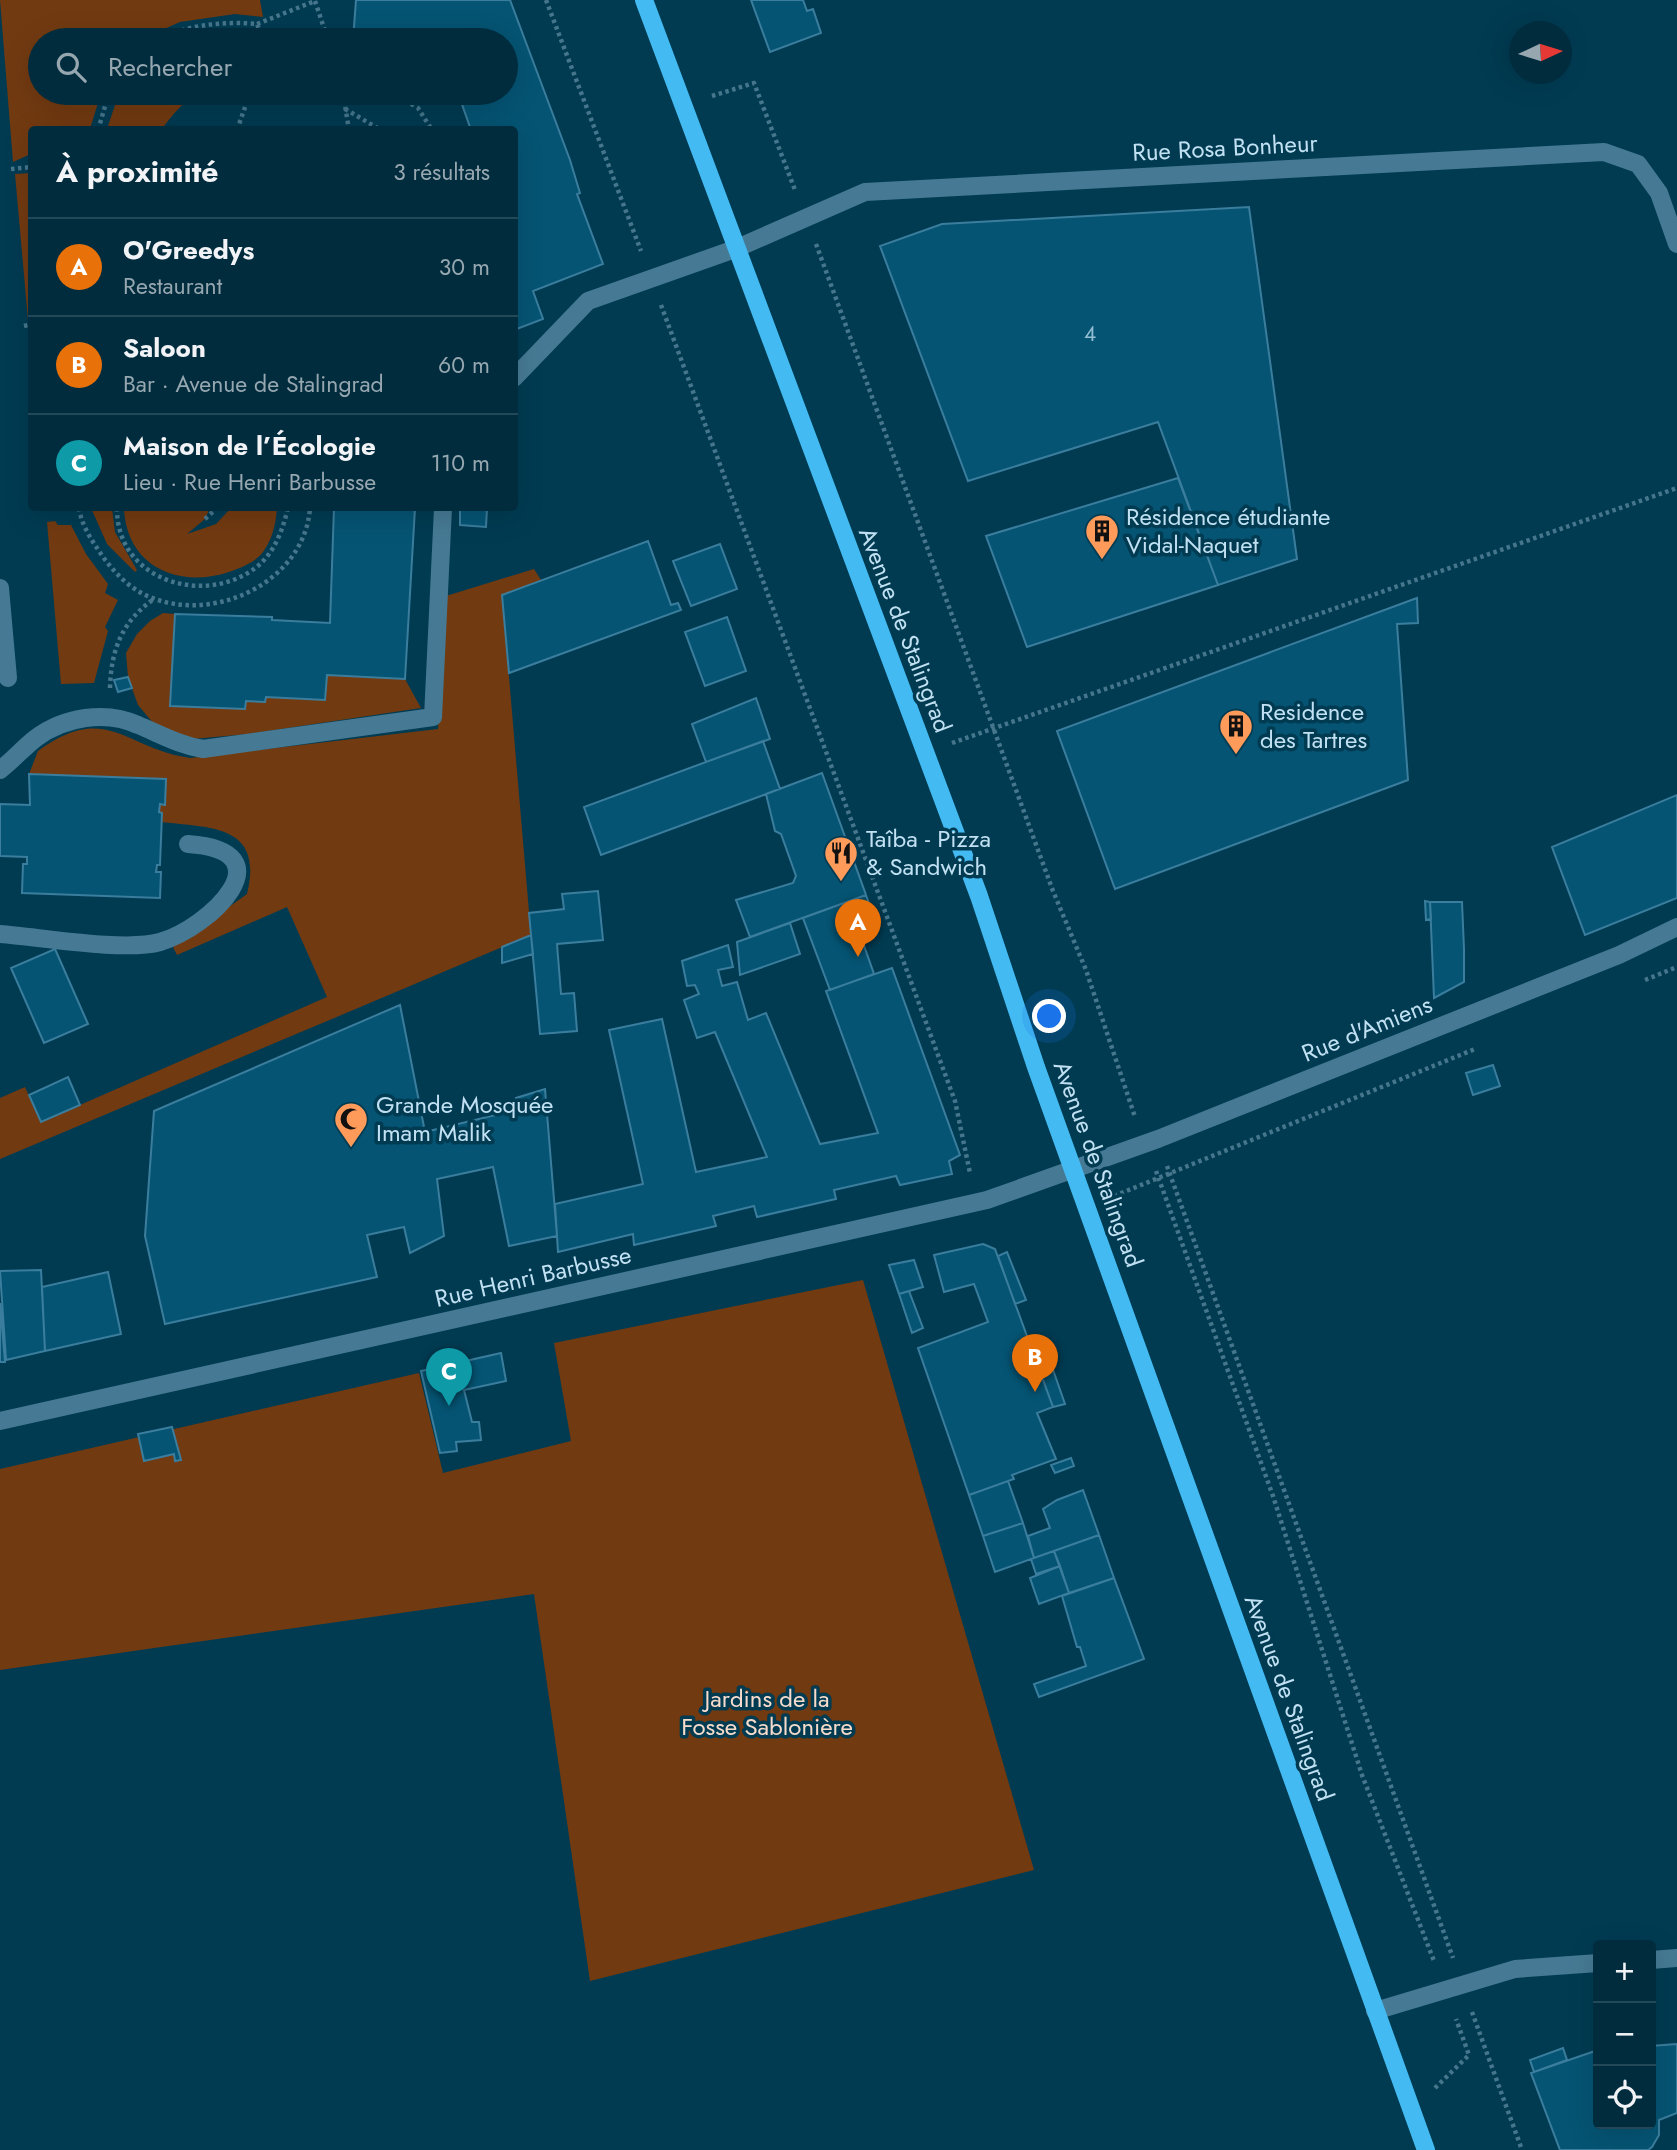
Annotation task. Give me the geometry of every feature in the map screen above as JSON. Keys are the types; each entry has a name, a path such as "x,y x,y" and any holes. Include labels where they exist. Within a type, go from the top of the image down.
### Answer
{"main road":[{"name":"Avenue de Stalingrad","path":"644,0 979,896 1074,1170 1426,2150"}],"street":[{"name":"Rue Rosa Bonheur","path":"518,375 588,301 736,249 865,192 1604,152 1638,164 1659,193 1677,244"},
{"path":"0,770 45,732 75,720 110,717 203,749 433,717 443,511"},
{"path":"0,588 8,678"},
{"path":"0,934 135,946 162,942 204,916 233,890 238,873 233,859 221,849 188,844"},
{"name":"Rue d'Amiens","path":"1074,1170 1606,960 1677,927"},
{"name":"Rue Henri Barbusse","path":"0,1422 976,1202 1074,1170"},
{"path":"1656,1960 1677,1958"},
{"path":"1375,2011 1453,1985 1515,1969 1593,1963"}],"path":[{"path":"546,0 955,1101 976,1202"},
{"path":"192,28 257,24 315,1 324,28"},
{"path":"257,24 259,28"},
{"path":"682,105 754,83 1053,891 1086,970 1114,1060 1169,1174 1453,1985 1469,2055 1412,2111"},
{"path":"99,126 105,105"},
{"path":"238,126 246,105"},
{"path":"344,105 348,126"},
{"path":"413,105 429,126"},
{"path":"345,109 374,126"},
{"path":"11,169 28,167"},
{"path":"24,326 28,325"},
{"path":"925,752 1677,488"},
{"path":"79,511 94,544 111,569 130,586 154,599 174,604 202,604 255,590 274,578 298,547 309,511"},
{"path":"118,511 127,544 145,571 174,583 191,585 231,579 259,565 279,537 287,511"},
{"path":"205,519 213,511"},
{"path":"110,717 110,674 115,652 135,612 154,599"},
{"path":"1639,982 1677,967"},
{"path":"1087,1206 1487,1044"},
{"path":"1151,1141 1158,1178 1273,1496 1362,1775 1522,2150"}],"green space":[{"path":"0,0 260,0 263,17 235,14 180,22 166,28 28,28 28,105 97,105 91,126 28,126 28,155 13,162"},
{"path":"115,105 183,105 164,126 108,126"},
{"path":"28,173 28,320 15,174"},
{"path":"92,511 112,511 115,532 137,570 135,572 107,544"},
{"path":"124,511 209,511 205,519 187,534 216,524 228,511 277,511 270,540 254,561 210,577 174,575 158,568 134,545 127,528"},
{"path":"55,521 58,525 71,525 86,554 108,584 105,593 118,600 105,627 108,631 94,683 61,684 47,522"},
{"path":"534,569 541,580 502,595 531,935 0,1159 0,1098 25,1087 41,1122 327,997 287,907 177,955 173,947 247,894 250,871 248,854 241,842 230,834 215,829 162,822 162,813 159,812 160,804 164,805 165,779 29,774 38,751 62,737 82,730 99,729 116,732 168,753 190,758 438,729 446,596"},
{"path":"163,613 175,614 171,706 245,709 246,701 265,702 266,697 325,700 327,675 405,679 421,708 248,734 192,739 154,724 138,705 128,677 126,653 137,634"},
{"name":"Jardins de la Fosse Sablonière","path":"863,1280 1034,1870 590,1981 534,1594 0,1670 0,1469 419,1373 443,1473 571,1441 554,1343"}],"building":[{"path":"356,0 510,0 570,160 580,193 577,194 603,264 533,291 543,319 518,328 518,126 470,126 462,105 518,105 518,28 354,28"},
{"path":"751,0 803,0 807,11 813,9 821,33 770,52"},
{"path":"1249,207 1297,559 1218,585 1158,422 968,481 880,246 942,224"},
{"name":"Résidence étudiante Vidal-Naquet","path":"1178,478 1218,585 1027,647 986,536"},
{"path":"334,511 415,511 405,679 327,675 325,700 266,697 265,702 246,701 245,709 170,706 175,614 272,617 272,620 330,623"},
{"path":"460,511 487,511 486,527 460,525"},
{"path":"648,541 671,605 678,603 681,610 509,673 502,595"},
{"path":"720,544 737,589 691,606 673,561"},
{"name":"Residence des Tartres","path":"1417,598 1418,623 1397,624 1408,780 1115,889 1057,731"},
{"path":"727,617 746,671 705,686 685,632"},
{"path":"128,677 132,688 118,692 114,680"},
{"path":"756,698 770,739 706,762 692,724"},
{"path":"763,741 780,789 601,855 584,807"},
{"path":"822,773 866,895 750,937 736,900 793,883 796,876 781,834 775,831 766,794"},
{"path":"29,774 166,779 165,805 160,804 159,812 162,813 160,865 157,865 156,872 161,872 160,898 22,893 23,864 27,864 27,857 0,856 0,804 30,805"},
{"path":"1677,795 1677,898 1585,935 1552,847"},
{"path":"598,891 603,940 557,944 561,994 574,993 577,1031 540,1034 529,913 564,909 562,894"},
{"path":"866,895 875,920 857,926 874,974 830,990 803,918"},
{"path":"1425,901 1430,902 1431,919 1426,920"},
{"path":"1430,902 1462,902 1464,949 1464,982 1434,998"},
{"path":"790,923 800,954 740,975 737,942"},
{"path":"531,935 533,954 502,963 502,947"},
{"path":"728,945 733,967 718,970 722,986 737,982 748,1020 766,1013 820,1144 878,1133 826,991 892,968 960,1155 949,1161 952,1174 900,1185 896,1176 834,1190 836,1199 757,1217 754,1206 713,1216 716,1226 634,1245 633,1234 558,1252 555,1204 643,1184 609,1030 662,1019 696,1172 767,1157 715,1032 697,1038 684,1000 699,994 695,985 687,986 682,961"},
{"path":"55,949 88,1024 44,1043 11,968"},
{"name":"Grande Mosquée Imam Malik","path":"400,1005 425,1132 520,1109 516,1098 545,1089 557,1236 509,1246 493,1167 437,1179 444,1236 410,1253 404,1227 367,1235 377,1277 165,1324 145,1236 154,1111"},
{"path":"1493,1065 1500,1086 1473,1095 1466,1073"},
{"path":"68,1077 80,1105 41,1122 29,1095"},
{"path":"983,1244 995,1249 1053,1407 1037,1413 1056,1459 1012,1475 1014,1479 969,1495 918,1348 988,1322 974,1284 944,1292 934,1255"},
{"path":"1007,1252 1026,1300 1015,1304 998,1256"},
{"path":"914,1260 923,1287 899,1294 889,1265"},
{"path":"41,1270 45,1351 6,1360 0,1271"},
{"path":"108,1272 121,1334 45,1351 42,1287"},
{"path":"909,1291 923,1328 912,1333 899,1294"},
{"path":"0,1303 5,1362 0,1362"},
{"path":"501,1353 506,1381 464,1390 472,1422 479,1422 481,1440 456,1442 457,1451 440,1453 421,1371"},
{"path":"1051,1364 1065,1404 1053,1407 1039,1369"},
{"path":"172,1427 181,1460 175,1461 174,1454 144,1461 138,1434"},
{"path":"1071,1458 1074,1466 1055,1473 1051,1465"},
{"path":"1008,1481 1023,1523 983,1536 969,1495"},
{"path":"1083,1490 1099,1535 1034,1558 1028,1536 1050,1528 1043,1509 1057,1500"},
{"path":"1023,1523 1034,1558 995,1572 983,1536"},
{"path":"1099,1535 1114,1578 1069,1593 1054,1551"},
{"path":"1054,1551 1060,1566 1036,1574 1031,1559"},
{"path":"1060,1566 1069,1593 1039,1604 1030,1578"},
{"path":"1114,1578 1144,1659 1039,1697 1034,1684 1086,1666 1080,1647 1077,1647 1062,1596"},
{"path":"1677,2044 1677,2113 1659,2120 1659,2135 1652,2147 1648,2150 1560,2150 1531,2073 1593,2052 1593,2129 1656,2129 1656,2046"},
{"path":"1563,2048 1567,2060 1534,2072 1530,2060"}],"place":[{"name":"Résidence étudiante Vidal-Naquet","path":"1102,561"},
{"name":"Residence des Tartres","path":"1236,756"},
{"name":"Taîba - Pizza & Sandwich","path":"841,883"},
{"name":"O'Greedys","path":"858,957"},
{"name":"Grande Mosquée Imam Malik","path":"351,1149"},
{"name":"Saloon","path":"1035,1392"},
{"name":"Maison de l’Écologie","path":"449,1406"}]}
